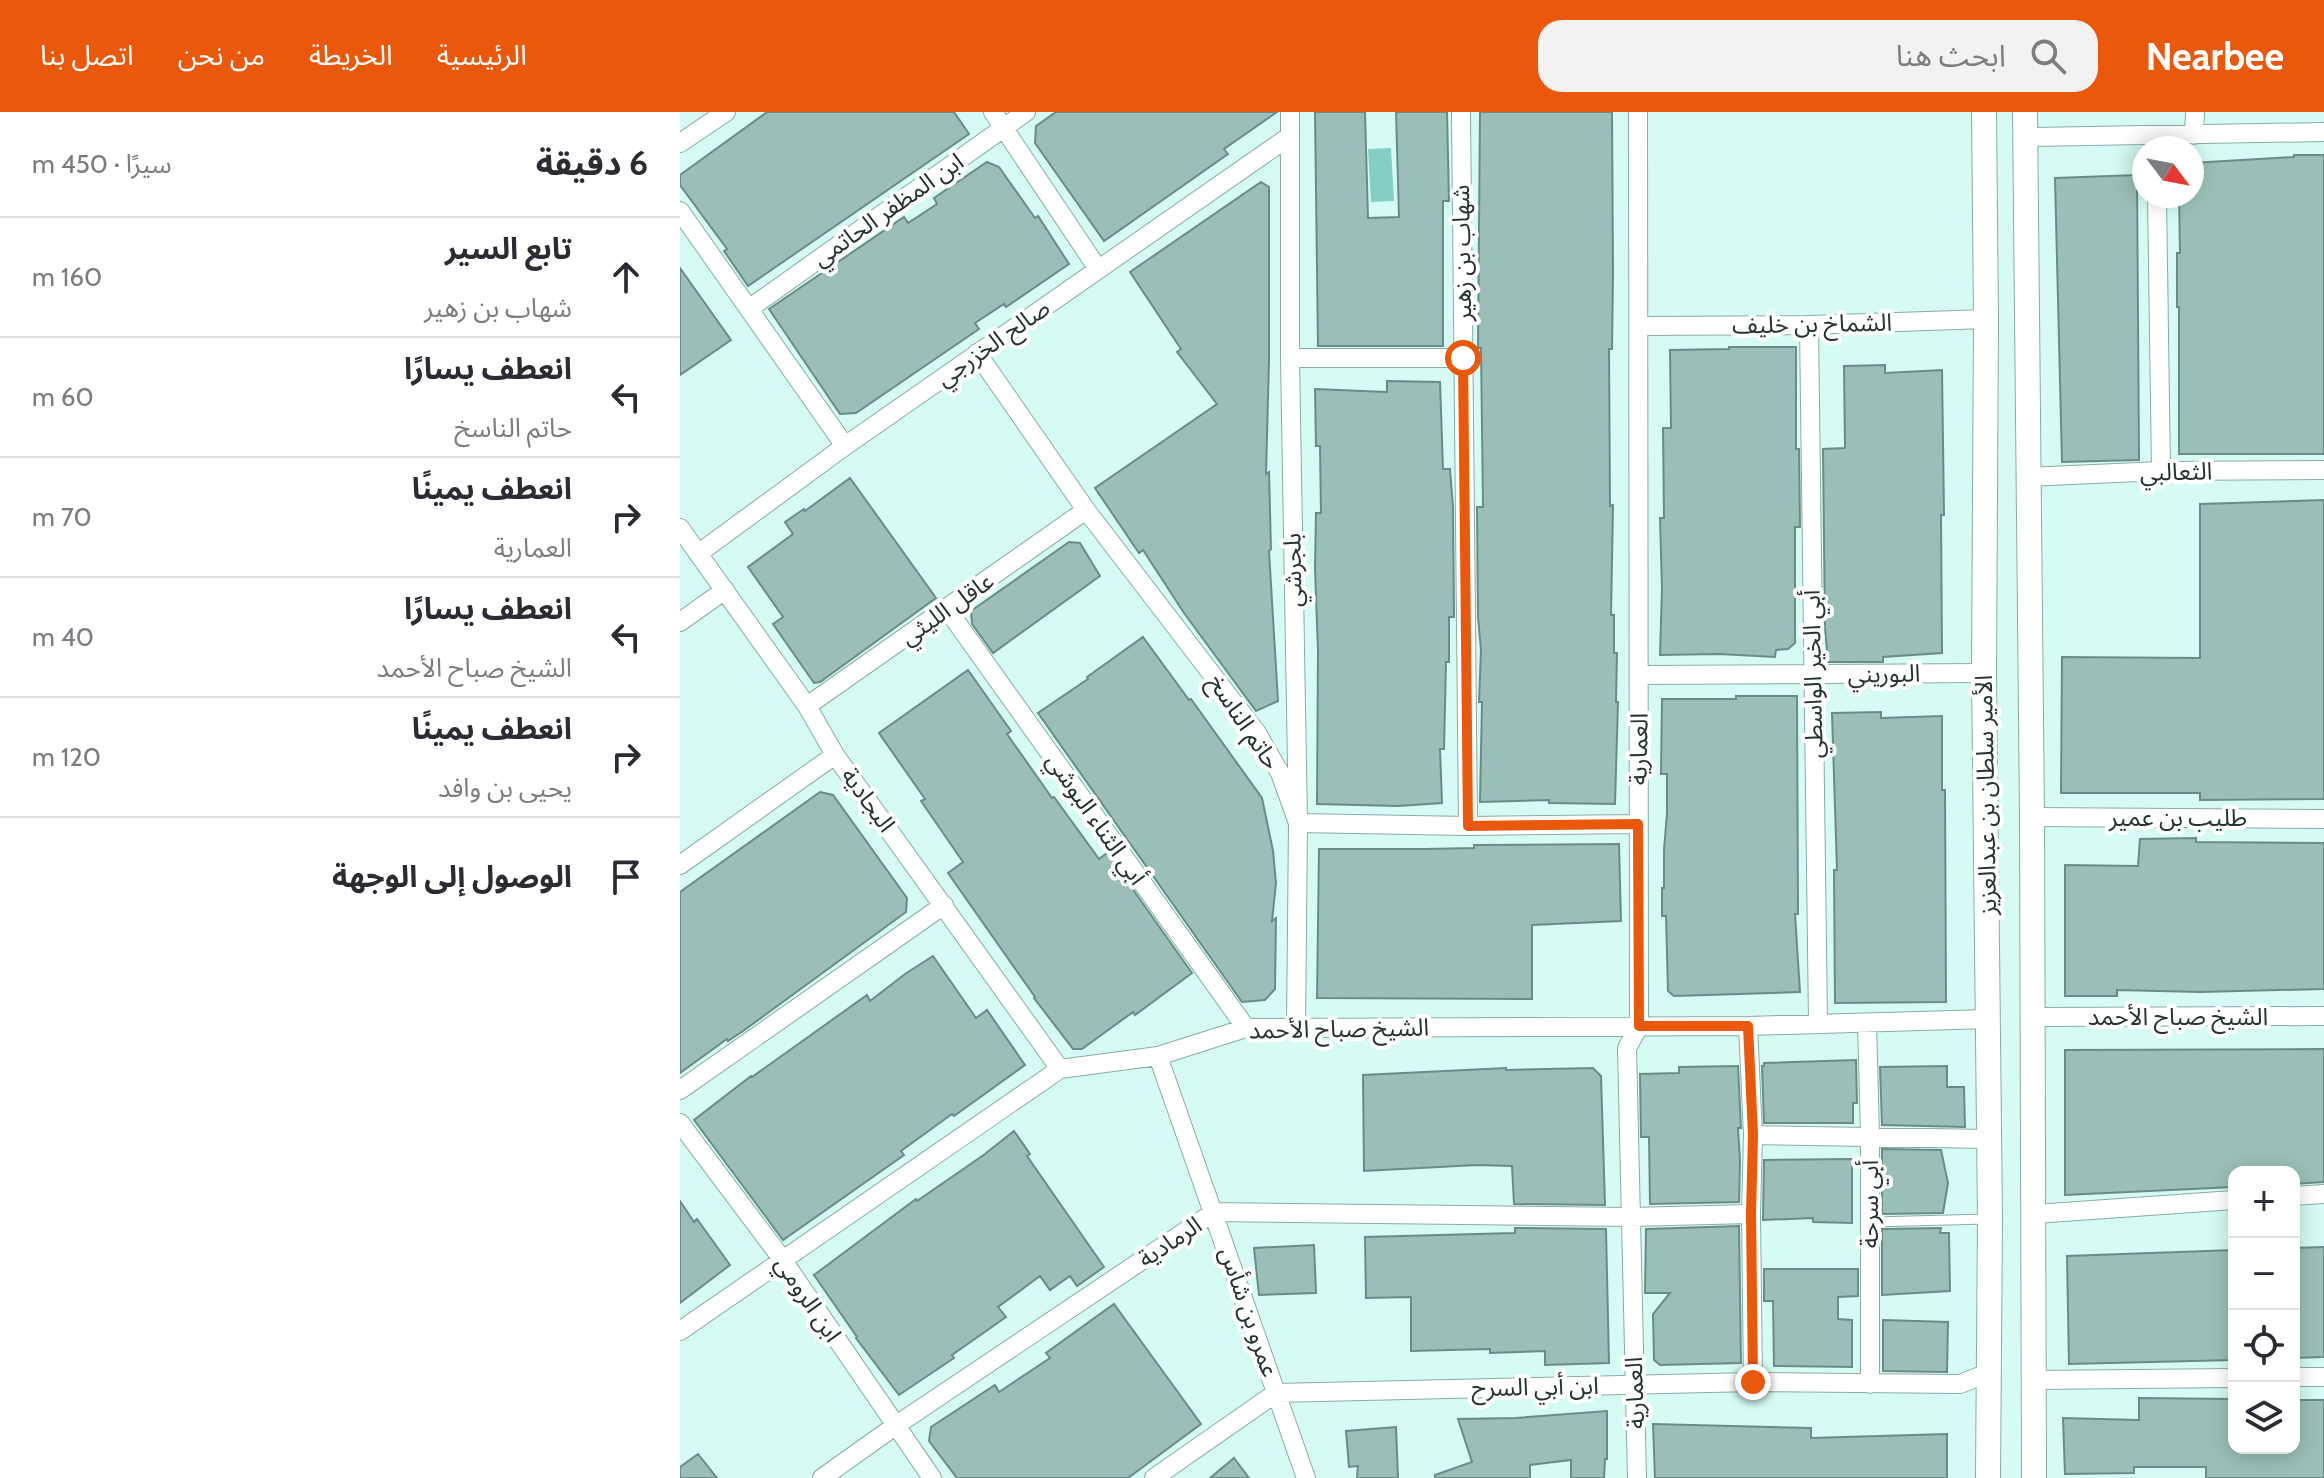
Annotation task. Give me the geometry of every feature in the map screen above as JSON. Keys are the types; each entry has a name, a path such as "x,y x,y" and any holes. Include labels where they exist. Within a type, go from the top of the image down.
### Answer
{"street":[{"path":"680,143 726,112"},
{"path":"993,112 1098,269"},
{"name":"ابن المظفر الحاتمي","path":"750,308 1026,112"},
{"name":"بلجرشي","path":"1290,112 1290,358 1298,823 1296,1029"},
{"name":"شهاب بن زهير","path":"1461,112 1468,826"},
{"name":"العمارية","path":"1637,1478 1627,1048 1639,1026 1638,112"},
{"name":"الأمير سلطان بن عبدالعزيز","path":"1984,112 1984,673 1990,1219 1988,1478"},
{"name":"الأمير سلطان بن عبدالعزيز","path":"2025,112 2035,1214 2034,1478"},
{"path":"2194,135 2195,112"},
{"path":"2189,136 2324,132"},
{"name":"صالح الخزرجي","path":"699,553 845,446 1290,136"},
{"path":"2025,137 2132,141"},
{"path":"2157,208 2161,471"},
{"path":"680,211 845,446"},
{"name":"الشماخ بن خليف","path":"1638,326 1809,325 1986,319"},
{"name":"أبي الخير الواسطي","path":"1809,325 1818,1024"},
{"name":"حاتم الناسخ","path":"977,353 1086,510 1257,733 1280,773 1298,823"},
{"path":"1290,358 1463,358"},
{"name":"الثعالبي","path":"2028,477 2161,471 2324,470"},
{"name":"عاقل الليثي","path":"807,706 1086,510"},
{"name":"البجادية","path":"680,528 807,706 835,755 1060,1069"},
{"path":"680,622 725,590"},
{"name":"أبي الثناء البوشي","path":"947,609 1246,1028"},
{"name":"البوريني","path":"1640,675 1984,673"},
{"path":"680,865 835,755"},
{"name":"طليب بن عمير","path":"2032,817 2324,819"},
{"path":"1298,823 1468,826 1638,824"},
{"path":"680,1090 944,905"},
{"name":"الشيخ صباح الأحمد","path":"2032,1017 2324,1016"},
{"name":"الشيخ صباح الأحمد","path":"680,1331 1060,1069 1158,1056 1246,1028 1748,1026 1988,1019"},
{"name":"أبي سرحة","path":"1867,1023 1870,1384"},
{"path":"1748,1026 1753,1135 1753,1382"},
{"name":"عمرو بن شأس","path":"1158,1056 1306,1478"},
{"name":"ابن الرومي","path":"680,1123 782,1259 932,1478"},
{"path":"1753,1135 1989,1139"},
{"path":"2300,1196 2324,1194"},
{"path":"2035,1214 2228,1200"},
{"name":"الرمادية","path":"822,1478 1214,1212 1630,1217 1751,1214"},
{"name":"ابن أبي السرح","path":"1276,1393 1753,1382 1960,1384 1988,1373"},
{"path":"2300,1377 2324,1377"},
{"path":"2034,1380 2228,1378"},
{"path":"1154,1478 1276,1393"}],"lane":[{"path":"1871,1222 1990,1219"}],"shaded area":[{"path":"1391,148 1394,201 1371,202 1368,149"}],"building":[{"path":"767,112 954,112 969,134 748,286 724,251 727,249 680,185 680,175"},
{"path":"1056,112 1277,112 1224,149 1228,154 1104,241 1035,143 1036,126"},
{"path":"1315,112 1365,112 1368,218 1399,217 1396,112 1447,112 1449,201 1443,201 1443,346 1318,346"},
{"path":"1480,112 1612,112 1613,273 1612,349 1609,349 1610,506 1613,505 1611,615 1614,615 1618,702 1615,804 1549,803 1549,800 1480,802 1482,702 1479,702 1481,650 1477,507 1483,507 1481,348 1478,348"},
{"path":"2324,155 2324,454 2179,454 2179,208 2204,208 2204,162"},
{"path":"987,162 999,167 1035,218 1038,216 1069,264 1006,307 1004,304 975,323 979,329 856,413 840,414 769,309 904,217 908,223 937,204 934,198"},
{"path":"2132,175 2132,208 2137,208 2139,460 2062,462 2055,178"},
{"path":"1261,182 1269,187 1266,474 1269,472 1269,551 1278,701 1256,711 1184,613 1143,550 1139,553 1095,488 1217,404 1177,352 1181,349 1130,272"},
{"path":"680,268 731,340 680,375"},
{"path":"1796,347 1800,527 1795,527 1795,643 1788,649 1776,650 1775,657 1660,655 1660,518 1664,518 1663,428 1671,428 1670,350"},
{"path":"1885,365 1885,373 1942,370 1942,653 1883,657 1883,662 1828,662 1823,449 1845,448 1844,366"},
{"path":"1387,381 1440,382 1443,469 1450,469 1453,507 1454,617 1449,617 1444,749 1440,749 1442,803 1398,806 1317,804 1315,569 1316,513 1321,513 1315,389 1387,392"},
{"path":"850,478 936,598 820,682 814,683 773,624 783,617 748,567 793,534 785,522"},
{"path":"2324,500 2324,799 2200,800 2200,793 2061,793 2062,657 2200,658 2200,504"},
{"path":"1069,542 1080,543 1100,576 993,653 972,624 971,611"},
{"path":"1143,637 1262,798 1276,883 1272,921 1276,918 1275,989 1265,1000 1242,1002 1038,713"},
{"path":"968,670 1011,731 1007,734 1052,798 1099,859 1107,853 1192,973 1082,1049 1073,1049 1034,998 948,873 963,862 921,801 925,799 879,733"},
{"path":"1736,696 1797,696 1798,914 1795,914 1800,992 1674,996 1668,991 1666,916 1662,916 1667,774 1661,774 1662,699 1736,699"},
{"path":"1881,712 1881,718 1942,716 1946,1002 1835,1003 1834,870 1837,870 1832,713"},
{"path":"820,792 833,795 907,898 906,912 680,1073 680,892"},
{"path":"2196,838 2196,842 2324,843 2324,989 2200,992 2117,990 2117,996 2065,996 2065,865 2138,866 2140,839"},
{"path":"1619,844 1621,921 1532,925 1532,999 1317,998 1319,849"},
{"path":"933,956 976,1018 987,1010 1025,1065 954,1116 952,1114 901,1151 904,1155 783,1240 694,1120 867,995 870,1001"},
{"path":"2324,1049 2324,1182 2300,1184 2300,1166 2228,1166 2228,1187 2065,1195 2065,1050"},
{"path":"1856,1060 1857,1103 1853,1103 1853,1123 1764,1123 1764,1063"},
{"path":"1738,1066 1741,1128 1738,1128 1739,1202 1650,1204 1649,1137 1641,1137 1640,1074 1679,1073 1679,1067"},
{"path":"1947,1066 1947,1087 1964,1087 1965,1127 1882,1125 1880,1067"},
{"path":"1506,1068 1593,1068 1601,1076 1605,1205 1514,1204 1512,1166 1364,1171 1363,1075"},
{"path":"1014,1131 1030,1154 1027,1156 1104,1267 1077,1286 1070,1276 1050,1290 1040,1276 998,1307 1006,1317 952,1355 954,1358 899,1395 814,1275"},
{"path":"1882,1149 1941,1150 1948,1183 1943,1213 1882,1214"},
{"path":"1852,1159 1852,1223 1813,1222 1813,1218 1763,1220 1764,1160"},
{"path":"680,1201 730,1265 680,1303"},
{"path":"1739,1226 1741,1363 1660,1365 1654,1360 1653,1314 1670,1293 1645,1293 1646,1229"},
{"path":"1515,1228 1606,1229 1609,1363 1545,1365 1545,1351 1411,1351 1411,1297 1366,1298 1365,1237 1515,1233"},
{"path":"1941,1228 1940,1233 1949,1233 1950,1291 1882,1295 1882,1229"},
{"path":"1314,1245 1316,1293 1259,1295 1254,1248"},
{"path":"2324,1247 2324,1357 2300,1358 2300,1248"},
{"path":"2228,1250 2228,1360 2069,1364 2067,1256"},
{"path":"1764,1269 1858,1269 1858,1296 1838,1297 1838,1319 1852,1320 1852,1367 1774,1366 1773,1301 1764,1301"},
{"path":"1114,1304 1201,1424 1128,1478 957,1478 929,1441 931,1427 995,1385 999,1392 1050,1358 1046,1353"},
{"path":"1883,1320 1948,1322 1947,1372 1883,1371"},
{"path":"2139,1398 2228,1399 2228,1454 2300,1454 2300,1400 2324,1400 2324,1478 2206,1478 2206,1467 2134,1467 2134,1473 2065,1474 2063,1418 2139,1420"},
{"path":"1607,1411 1604,1478 1571,1478 1571,1460 1530,1465 1530,1478 1435,1478 1435,1475 1472,1462 1458,1419"},
{"path":"1653,1424 1811,1428 1811,1438 1947,1434 1947,1478 1655,1478"},
{"path":"1396,1427 1398,1478 1357,1478 1358,1466 1349,1467 1346,1431"},
{"path":"698,1454 717,1478 680,1478 680,1467"},
{"path":"1234,1458 1249,1478 1210,1478"}],"route":[{"path":"1463,358 1468,826 1638,824 1639,1026 1748,1026 1753,1135 1753,1382"}]}
